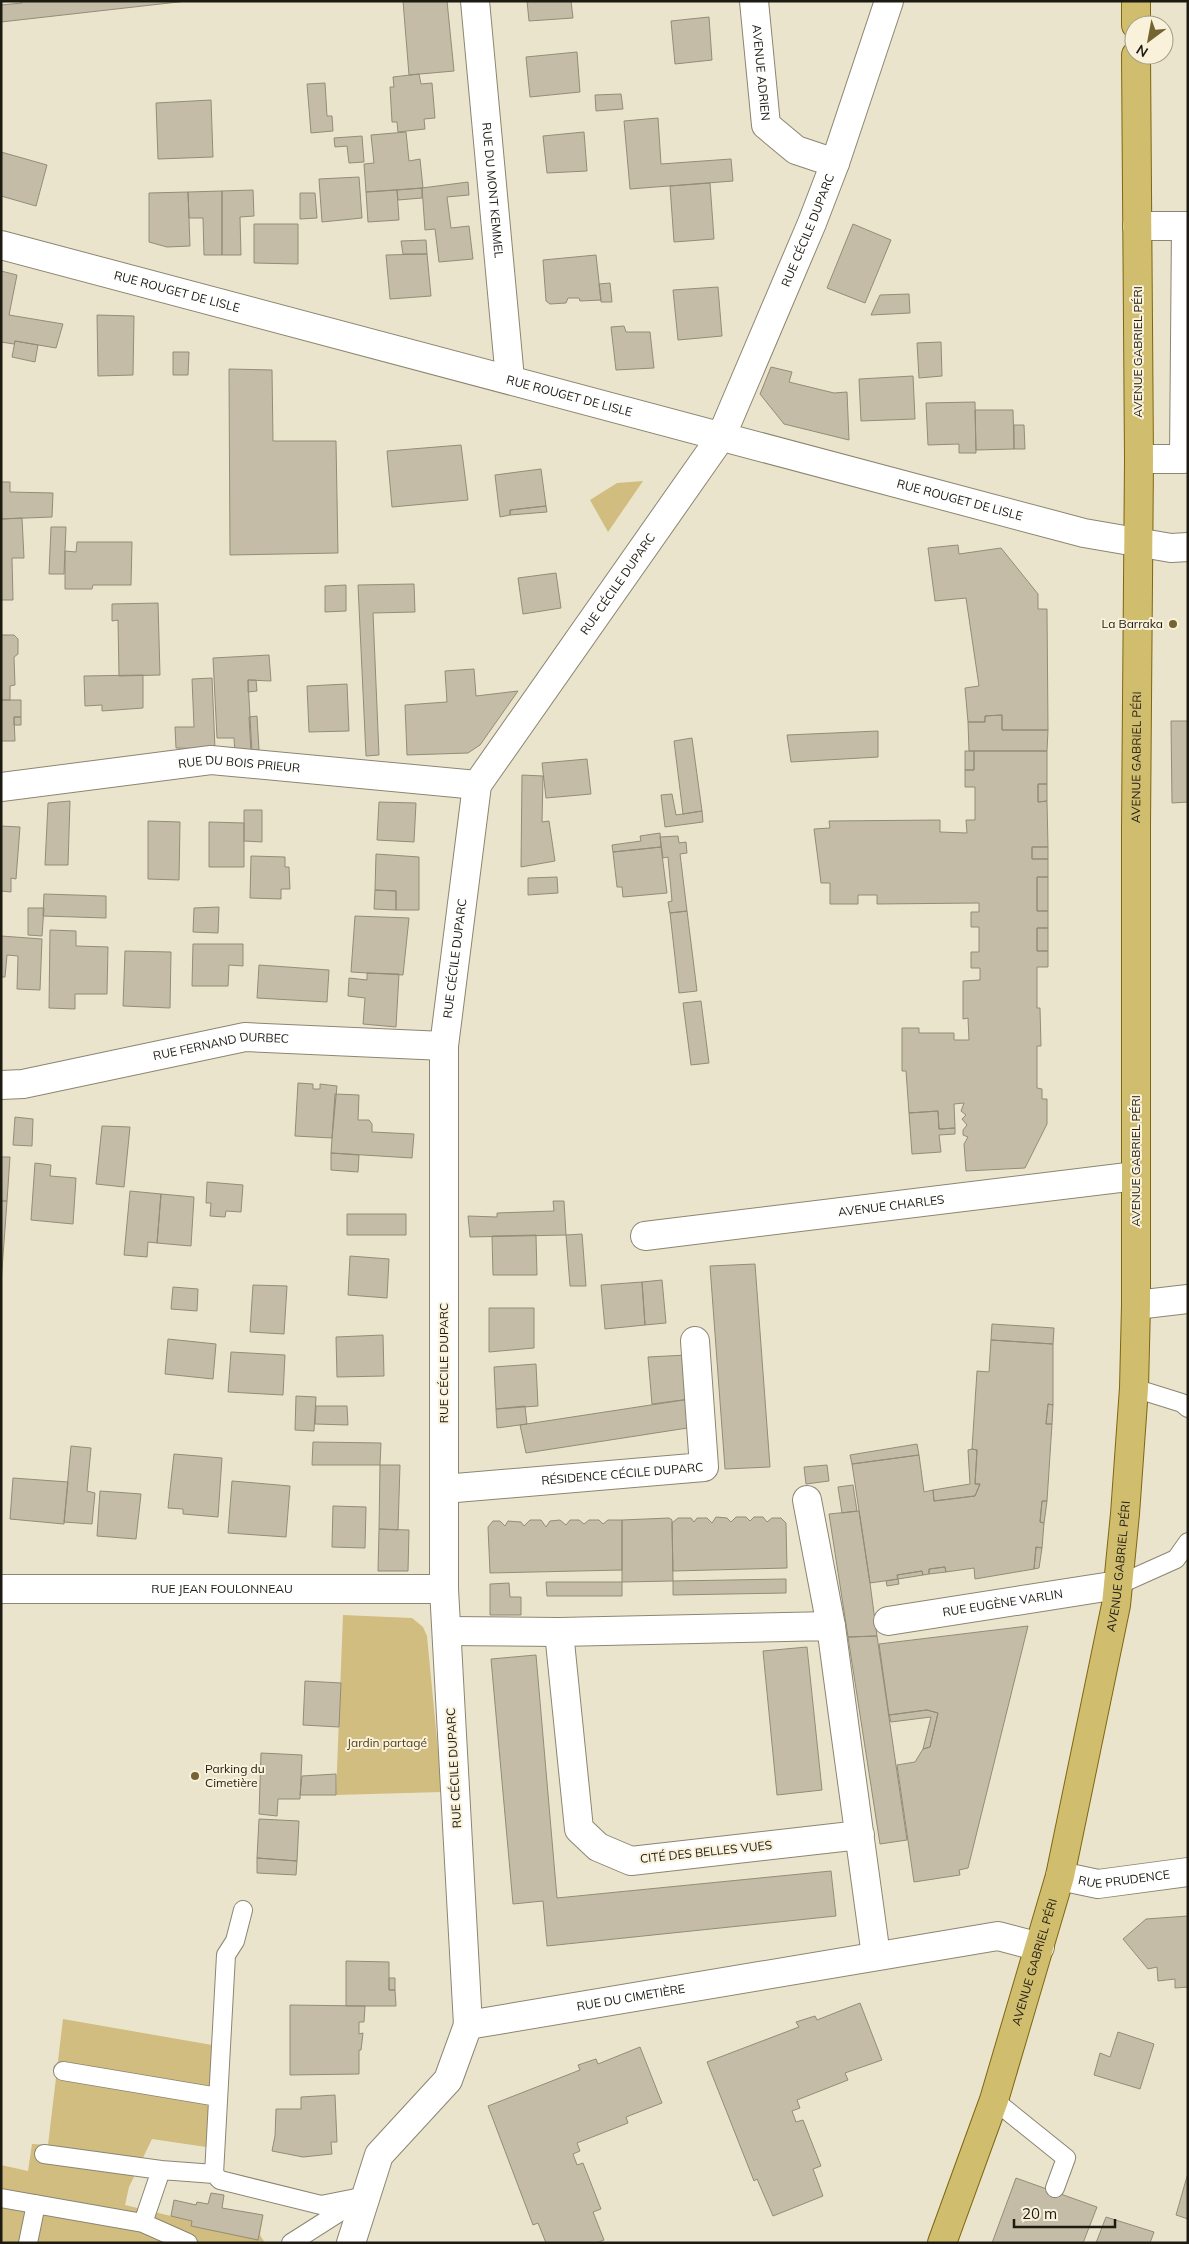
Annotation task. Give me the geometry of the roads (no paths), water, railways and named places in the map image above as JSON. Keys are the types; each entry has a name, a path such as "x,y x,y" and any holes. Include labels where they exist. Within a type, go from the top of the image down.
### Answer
{"main road":[{"path":"1136,1 1136,15"},
{"name":"AVENUE GABRIEL PÉRI","path":"942,2243 994,2100 1060,1876 1116,1605 1118,1585 1134,1388 1136,1305 1137,542 1139,459 1136,65"}],"street":[{"name":"RUE DU MONT KEMMEL","path":"475,1 510,379"},
{"name":"AVENUE ADRIEN","path":"754,1 766,125 796,150 835,163"},
{"name":"RUE CÉCILE DUPARC","path":"468,2025 444,1589 444,1046 477,785 721,437 812,223 835,163 889,1"},
{"path":"1137,226 1186,226 1184,459 1139,459"},
{"name":"RUE ROUGET DE LISLE","path":"1,245 1084,533 1171,548 1188,547"},
{"name":"RUE DU BOIS PRIEUR","path":"1,787 211,760 477,785"},
{"name":"RUE FERNAND DURBEC","path":"1,1085 23,1084 245,1037 444,1046"},
{"name":"AVENUE CHARLES","path":"645,1236 1136,1176"},
{"path":"1136,1305 1188,1299"},
{"name":"RÉSIDENCE CÉCILE DUPARC","path":"444,1489 704,1467 695,1340"},
{"path":"807,1500 831,1626 876,1956"},
{"name":"RUE EUGÈNE VARLIN","path":"888,1621 1118,1585"},
{"name":"RUE JEAN FOULONNEAU","path":"1,1590 444,1589"},
{"path":"447,1631 559,1632 831,1626"},
{"name":"CITÉ DES BELLES VUES","path":"559,1632 579,1828 598,1847 631,1861 860,1835"},
{"name":"RUE PRUDENCE","path":"1060,1876 1098,1884 1188,1872"},
{"name":"RUE DU CIMETIÈRE","path":"468,2025 998,1936 1040,1947"},
{"path":"351,2243 379,2155 448,2080 468,2025"}],"lane":[{"path":"1134,1388 1182,1403 1188,1408"},
{"path":"1118,1585 1176,1559 1188,1542"},
{"path":"214,2174 226,1955 235,1941 243,1910"},
{"path":"64,2071 218,2098"},
{"path":"994,2100 1066,2158 1055,2188"},
{"path":"44,2154 161,2170 214,2174 220,2180 321,2205 366,2196"},
{"path":"143,2223 161,2170"},
{"path":"291,2243 366,2196"},
{"path":"1,2198 143,2223 188,2243"},
{"path":"28,2243 36,2204"}],"place":[{"name":"La Barraka","path":"1173,624"},
{"name":"Parking du Cimetière","path":"195,1776"}],"park label":[{"name":"Jardin partagé","path":"387,1743"}]}
